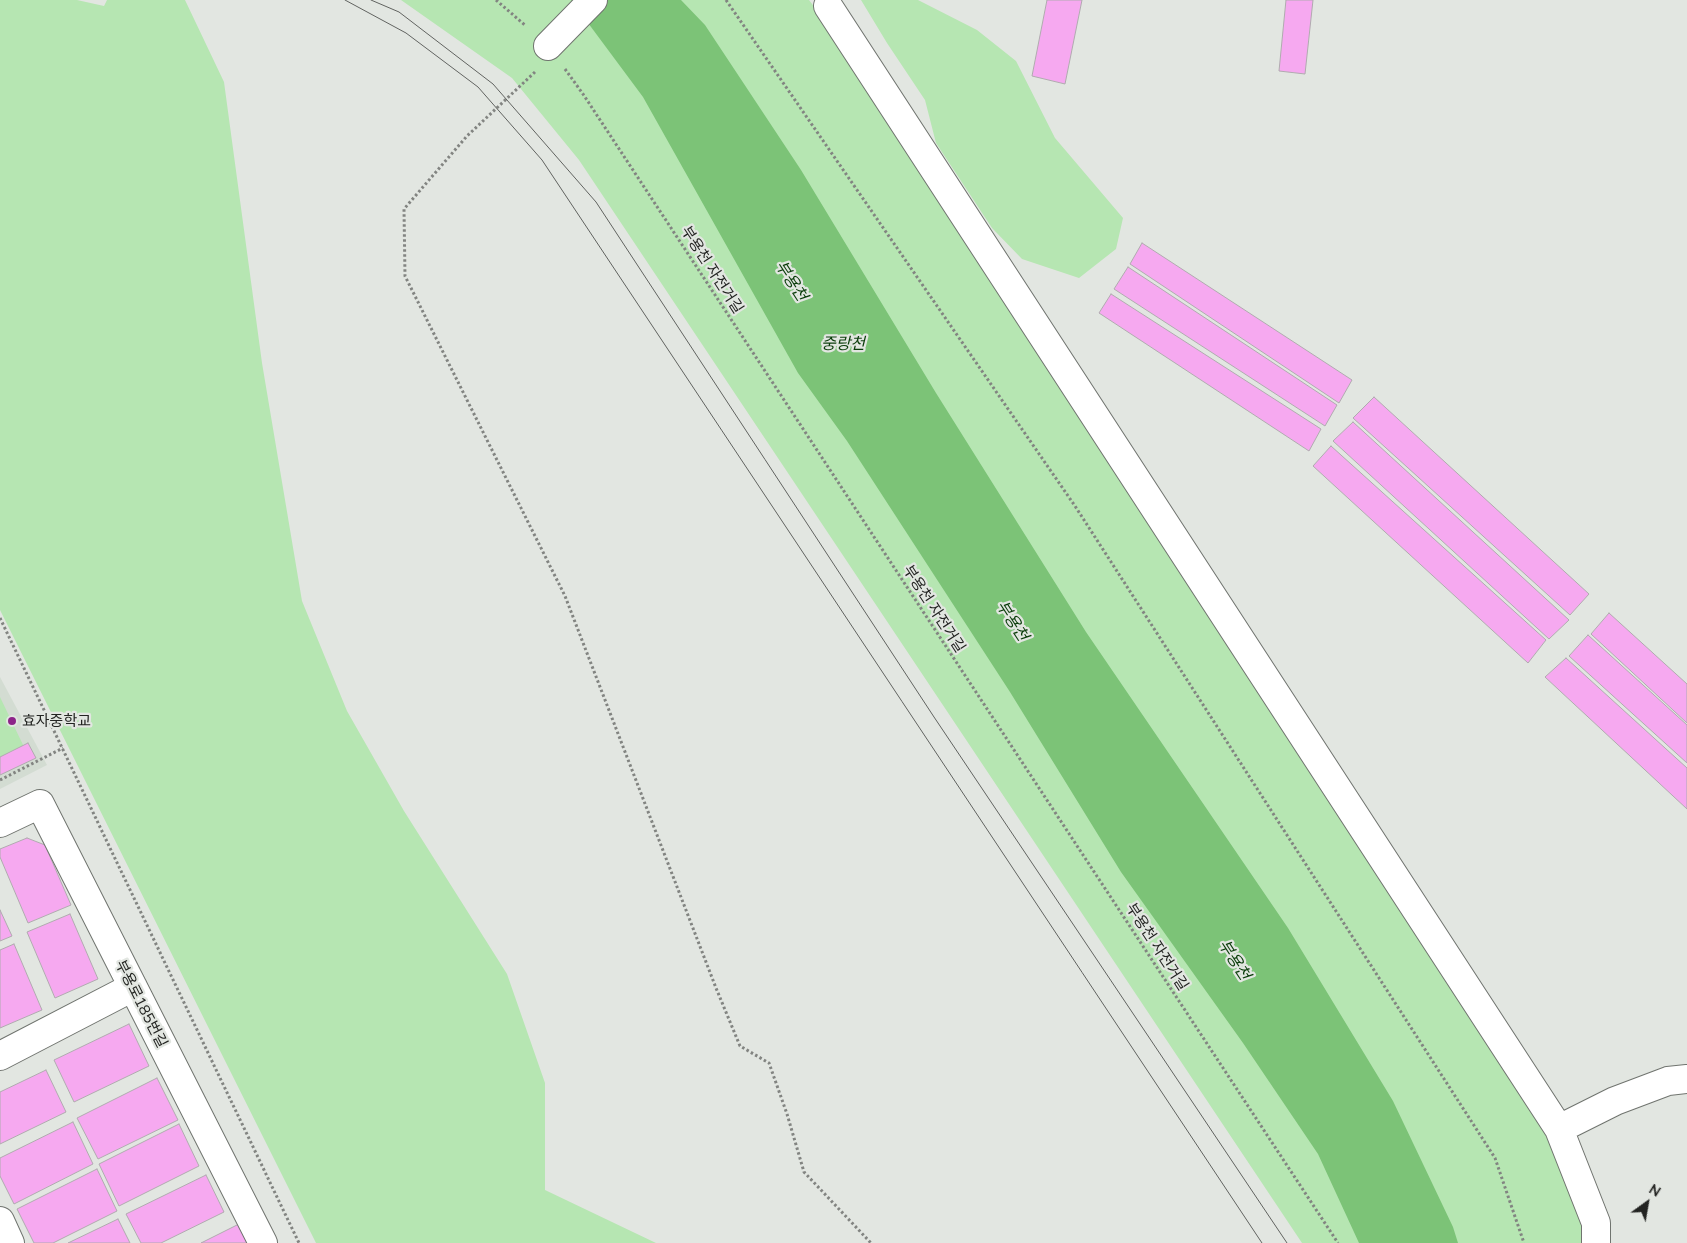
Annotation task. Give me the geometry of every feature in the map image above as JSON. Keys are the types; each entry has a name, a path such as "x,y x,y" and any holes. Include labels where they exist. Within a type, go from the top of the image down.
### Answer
{"street":[{"path":"551,50 593,0"},
{"path":"826,2 1559,1129 1596,1224 1596,1243"},
{"name":"부용로185번길","path":"0,823 40,804 262,1243"},
{"path":"0,1056 133,987"},
{"path":"1559,1129 1615,1102 1668,1081 1687,1079"},
{"path":"0,1221 10,1243"}],"path":[{"name":"부용천 자전거길","path":"496,0 551,50 583,94 1338,1243"},
{"path":"726,0 1075,506 1495,1158 1524,1243"},
{"path":"551,50 467,136 404,208 404,276 565,596 740,1046 769,1063 787,1114 804,1172 871,1243"},
{"path":"0,618 299,1243"},
{"path":"0,780 63,748"}],"shaded area":[{"path":"0,0 77,0 104,6 107,0 185,0 224,82 262,363 302,601 347,711 404,811 507,974 545,1083 545,1190 656,1243 316,1243 0,610"},
{"path":"401,0 809,0 825,21 1540,1117 1591,1243 1302,1243 579,160 512,78"},
{"path":"861,0 918,0 977,30 1016,61 1055,138 1123,218 1116,249 1079,278 1022,259 992,228 936,143 925,100"},
{"name":"효자중학교","path":"0,677 47,765 0,789"},
{"path":"0,697 25,749 0,761"}],"water":[{"name":"중랑천","path":"571,0 681,0 705,25 801,170 936,393 1086,632 1288,928 1393,1101 1453,1227 1458,1243 1359,1243 1318,1154 1243,1043 1121,872 1010,692 847,441 798,373 643,97"}],"building":[{"path":"1047,0 1082,0 1065,84 1032,76"},
{"path":"1286,0 1313,0 1305,74 1279,71"},
{"path":"1142,243 1352,380 1339,403 1130,264"},
{"path":"1128,267 1337,405 1325,426 1114,289"},
{"path":"1111,294 1321,429 1309,451 1099,313"},
{"path":"1374,397 1589,594 1570,615 1353,418"},
{"path":"1353,422 1569,620 1549,639 1333,441"},
{"path":"1331,446 1546,640 1528,663 1313,466"},
{"path":"1609,613 1687,684 1687,723 1591,634"},
{"path":"1588,635 1687,725 1687,763 1569,656"},
{"path":"1566,658 1687,768 1687,809 1545,677"},
{"path":"28,743 36,758 0,775 0,757"},
{"path":"27,838 45,845 71,905 28,923 0,857 0,849"},
{"path":"0,910 12,936 0,941"},
{"path":"70,914 98,979 55,998 27,932"},
{"path":"14,944 42,1010 0,1028 0,950"},
{"path":"129,1024 149,1066 74,1102 54,1060"},
{"path":"46,1070 66,1112 0,1144 0,1092"},
{"path":"157,1078 178,1120 98,1159 77,1118"},
{"path":"73,1122 93,1164 14,1204 0,1176 0,1158"},
{"path":"179,1124 199,1166 119,1206 99,1164"},
{"path":"97,1169 117,1211 53,1243 34,1243 17,1209"},
{"path":"206,1175 224,1212 161,1243 141,1243 126,1214"},
{"path":"118,1219 130,1243 68,1243"},
{"path":"239,1224 248,1243 201,1243"}],"tram line":[{"path":"345,0 406,33 478,87 542,160 1262,1243"},
{"path":"371,0 399,12 493,84 596,202 934,717 1287,1243"}],"place":[{"name":"효자중학교","path":"12,721"}],"water label":[{"name":"부용천","path":"791,281"},
{"name":"부용천","path":"1012,621"},
{"name":"부용천","path":"1234,960"}]}
